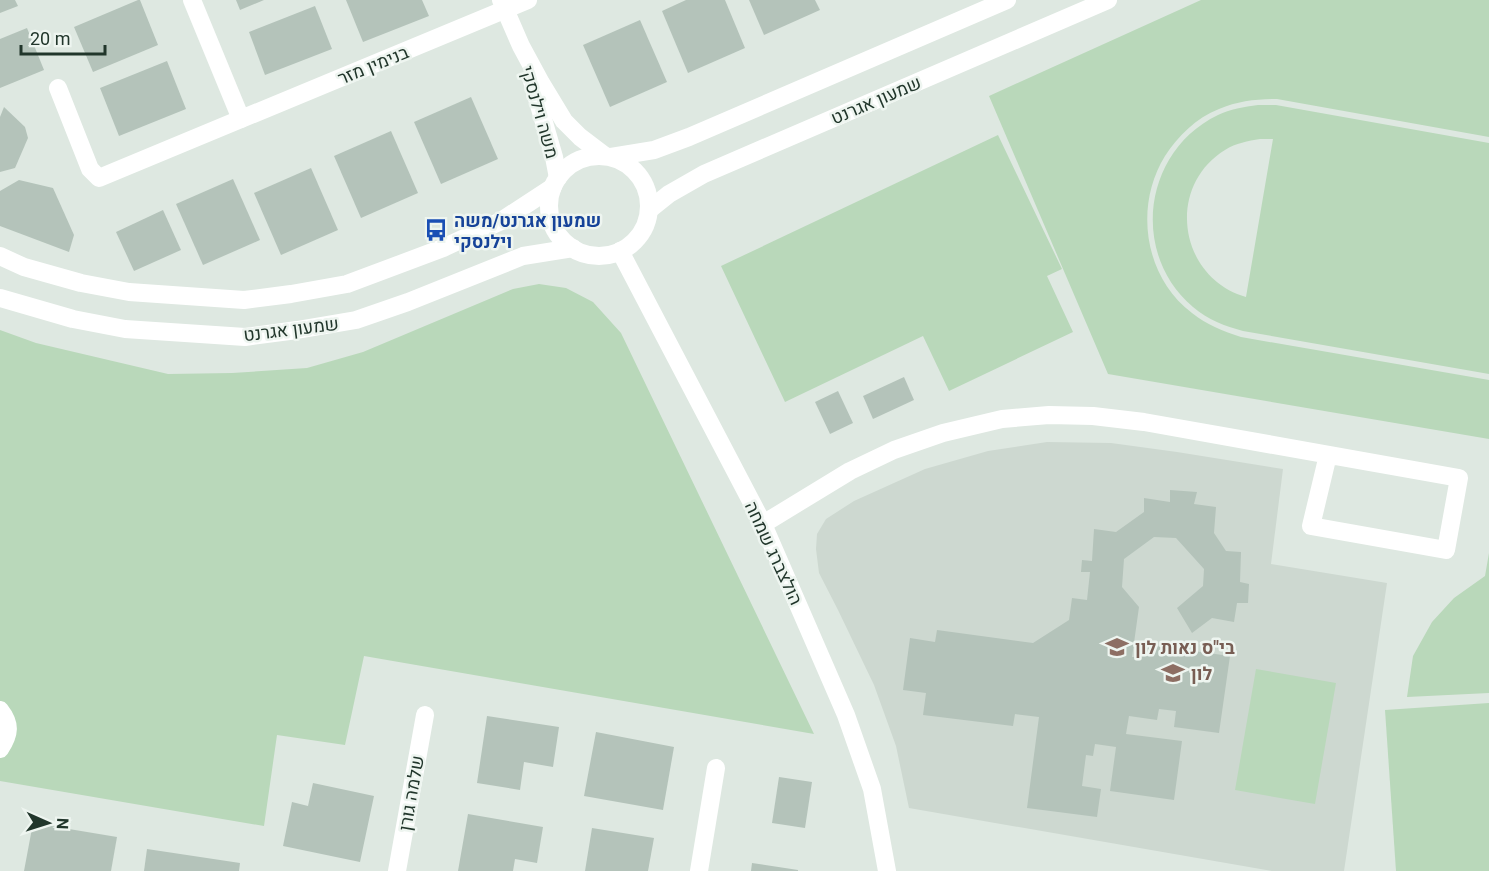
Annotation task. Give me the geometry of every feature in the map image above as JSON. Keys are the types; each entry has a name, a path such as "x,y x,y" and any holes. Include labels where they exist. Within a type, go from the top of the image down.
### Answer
{"street":[{"path":"192,0 241,119"},
{"name":"בנימין מזר","path":"58,88 90,169 99,178 503,5 528,0"},
{"path":"608,156 627,164 639,176 647,191 649,210 635,241 613,254 589,254 573,248 560,236 552,221 550,204 556,182 576,161 588,157 654,150 689,137 1007,0"},
{"name":"שמעון אגרנט","path":"649,210 669,194 704,174 1108,0"},
{"name":"משה וילנסקי","path":"503,5 521,46 564,121 580,137 608,156"},
{"name":"משה וילנסקי","path":"521,46 554,157 556,182"},
{"name":"שמעון אגרנט","path":"0,256 24,267 81,283 120,290 244,300 291,294 347,284 442,248 501,221 556,182"},
{"name":"שמעון אגרנט","path":"0,298 73,319 124,328 245,337 356,320 408,302 523,256 573,248"},
{"name":"הולצברג שמחה","path":"620,251 763,524 846,715 872,789 887,871"},
{"path":"763,524 850,471 894,450 944,433 1002,419 1049,415 1093,416 1144,422 1459,478 1446,550 1311,526 1328,455"},
{"path":"0,710 6,718 8,728 7,738 0,749"},
{"name":"שלמה גורן","path":"397,871 426,715"},
{"path":"699,871 716,768"}],"shaded area":[{"name":"בי\"ס נאות לון","path":"1047,442 1111,443 1283,469 1271,564 1387,583 1344,871 1272,871 909,808 896,746 874,685 819,573 817,534 826,519 854,501 925,469 988,451"}],"green space":[{"path":"1201,0 1489,0 1489,137 1277,99 1240,102 1203,117 1176,141 1155,176 1149,197 1147,218 1154,261 1163,280 1176,298 1203,321 1241,337 1489,380 1489,439 1108,374 989,96"},
{"path":"1258,105 1276,105 1489,143 1489,374 1243,331 1205,316 1193,307 1173,285 1160,260 1153,232 1154,205 1161,178 1174,153 1193,131 1223,113","holes":["1260,139 1273,139 1246,297 1223,287 1206,271 1194,252 1188,230 1188,208 1194,186 1206,166 1225,150"]},
{"path":"998,135 1062,269 1047,276 1073,332 949,391 923,336 785,402 721,266"},
{"path":"539,284 566,288 593,302 621,333 814,734 364,656 345,745 277,735 264,826 0,781 0,330 36,343 168,374 307,368 363,352 513,289"},
{"path":"1489,553 1489,693 1407,697 1413,656 1432,622 1454,598 1485,576"},
{"path":"1256,669 1336,683 1315,804 1235,790"},
{"path":"1489,703 1489,871 1396,871 1385,710"}],"building":[{"path":"0,0 15,0 18,6 0,13"},
{"path":"140,0 158,45 93,72 74,27"},
{"path":"236,0 264,0 240,10"},
{"path":"346,0 422,0 429,16 363,42"},
{"path":"686,0 725,0 745,48 688,73 662,11"},
{"path":"749,0 815,0 820,10 764,35"},
{"path":"315,6 332,49 265,75 249,32"},
{"path":"640,20 667,82 610,107 583,45"},
{"path":"27,28 44,70 0,88 0,39"},
{"path":"167,61 186,109 119,136 100,88"},
{"path":"471,97 498,159 441,184 414,122"},
{"path":"4,107 25,127 28,138 15,168 0,172 0,117"},
{"path":"391,131 418,193 361,218 334,156"},
{"path":"311,168 338,230 281,255 254,193"},
{"path":"233,179 260,240 203,265 176,204"},
{"path":"19,180 53,188 74,235 69,252 0,226 0,191"},
{"path":"163,210 181,250 134,271 116,232"},
{"path":"904,377 914,400 873,419 863,396"},
{"path":"838,391 853,423 830,434 815,402"},
{"path":"1170,490 1197,492 1194,504 1216,507 1214,533 1226,551 1241,552 1240,582 1249,584 1248,603 1237,603 1234,622 1212,618 1192,633 1177,608 1203,586 1204,569 1176,538 1154,537 1124,559 1122,587 1139,607 1132,657 1140,657 1141,644 1230,656 1219,733 1174,727 1176,711 1159,709 1157,720 1129,716 1126,734 1182,741 1174,800 1110,791 1116,747 1095,744 1093,756 1086,755 1082,786 1101,789 1097,817 1027,808 1039,717 1015,714 1013,726 923,715 926,693 903,690 910,638 935,642 937,630 1033,643 1069,620 1072,598 1087,600 1090,572 1081,572 1082,560 1092,561 1094,529 1116,532 1144,512 1144,498 1170,502"},
{"path":"487,716 559,727 553,767 524,762 520,790 477,783"},
{"path":"596,732 674,747 663,810 584,796"},
{"path":"779,777 812,782 805,828 772,823"},
{"path":"313,783 374,796 360,862 283,846 292,802 308,806"},
{"path":"468,814 543,827 537,863 515,859 513,871 458,871"},
{"path":"33,823 117,837 111,871 24,871"},
{"path":"592,828 654,838 648,871 585,871"},
{"path":"147,849 240,863 239,871 144,871"},
{"path":"752,863 798,870 798,871 751,871"}],"place":[{"name":"שמעון אגרנט/משה וילנסקי","path":"436,230"},
{"name":"בי\"ס נאות לון","path":"1117,647"},
{"name":"לון","path":"1173,673"}]}
